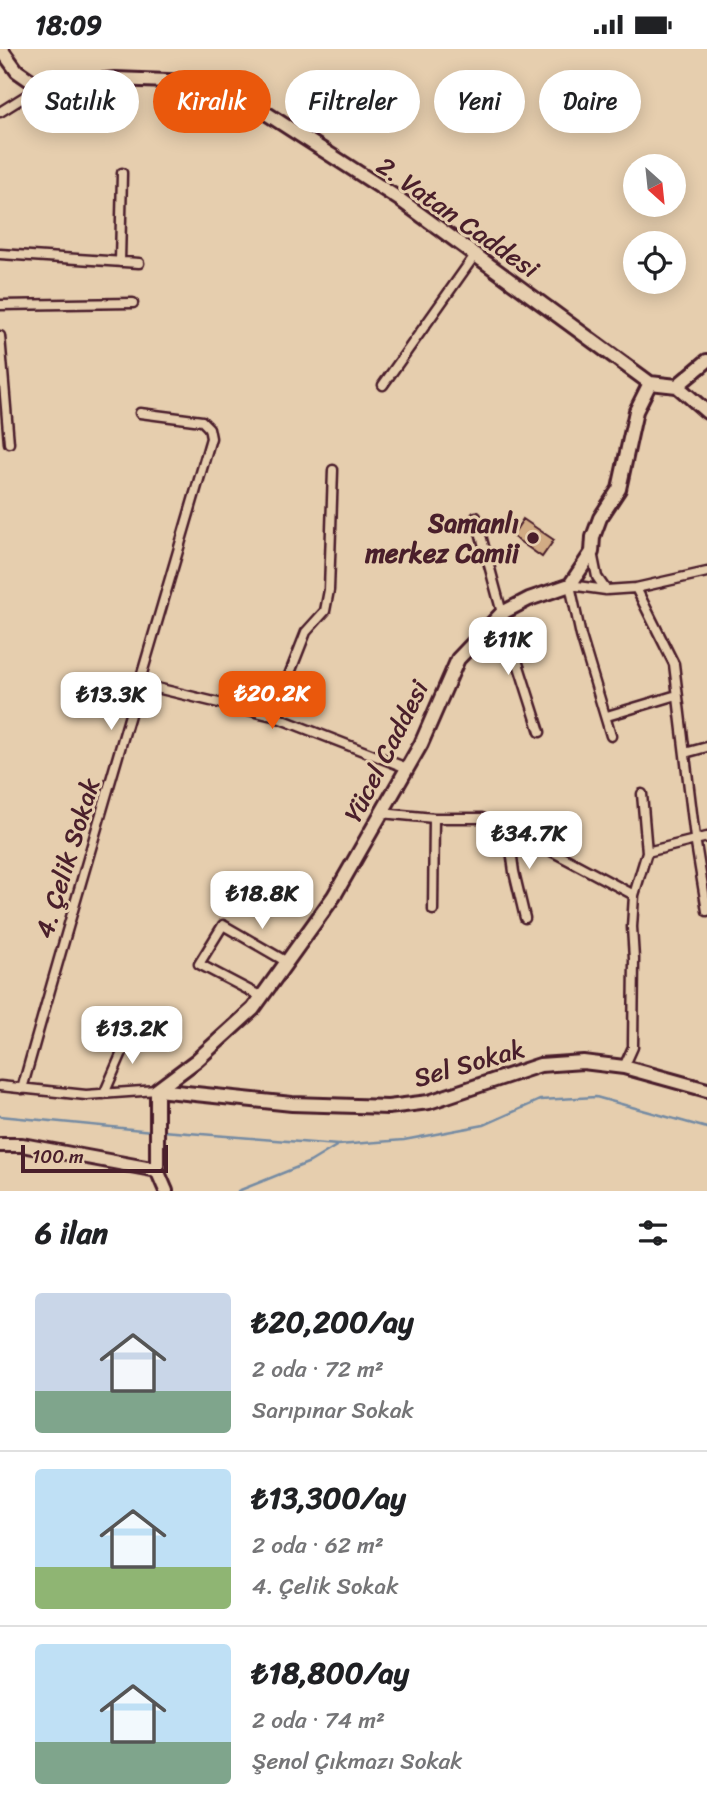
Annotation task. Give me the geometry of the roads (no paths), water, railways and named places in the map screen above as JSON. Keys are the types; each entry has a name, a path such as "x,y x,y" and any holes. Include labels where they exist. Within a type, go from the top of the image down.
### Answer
{"main road":[{"path":"1,49 21,74"},
{"name":"2. Vatan Caddesi","path":"139,80 194,82 258,108 399,199 650,383"},
{"path":"677,386 707,361"},
{"path":"570,585 592,552 593,537 600,518 619,489 636,411 650,383 677,386 707,412"},
{"name":"Yücel Caddesi","path":"157,1097 253,1009 334,896 407,768 458,659 502,613 529,599 570,585"},
{"name":"Sel Sokak","path":"157,1097 388,1107 429,1102 540,1065 583,1062 624,1067 707,1090"},
{"path":"157,1097 157,1170 166,1191"},
{"path":"0,1146 23,1145 157,1170"}],"street":[{"path":"0,112 21,99"},
{"path":"120,262 122,173"},
{"path":"0,254 139,263"},
{"path":"383,385 475,255"},
{"path":"0,305 133,303"},
{"path":"0,336 9,443"},
{"name":"4. Çelik Sokak","path":"22,1089 211,438 209,428 202,421 140,413"},
{"path":"273,716 306,632 325,611 329,590 333,470"},
{"path":"476,517 502,613 540,732"},
{"path":"592,552 597,577 606,590"},
{"path":"611,736 581,636 570,585 606,590 636,588 707,572"},
{"path":"636,588 674,664 695,838 707,911"},
{"path":"140,684 273,716 407,768"},
{"path":"607,716 677,695"},
{"path":"685,753 707,747"},
{"path":"624,1067 633,1047 634,895 647,852 642,794"},
{"path":"381,813 434,818 482,818 508,828 634,895"},
{"path":"433,910 434,818"},
{"path":"508,828 514,872 526,918"},
{"path":"647,852 707,837"},
{"path":"262,997 200,964 223,925 287,962"},
{"path":"104,1094 133,1027"},
{"path":"0,1086 86,1095 157,1097"}],"waterway":[{"path":"163,1131 338,1145 404,1140 484,1125 540,1100 596,1097 707,1128"},
{"path":"0,1116 152,1131"},
{"path":"238,1191 310,1162 338,1145"}],"place":[{"name":"Samanlı merkez Camii","path":"533,538"}]}
